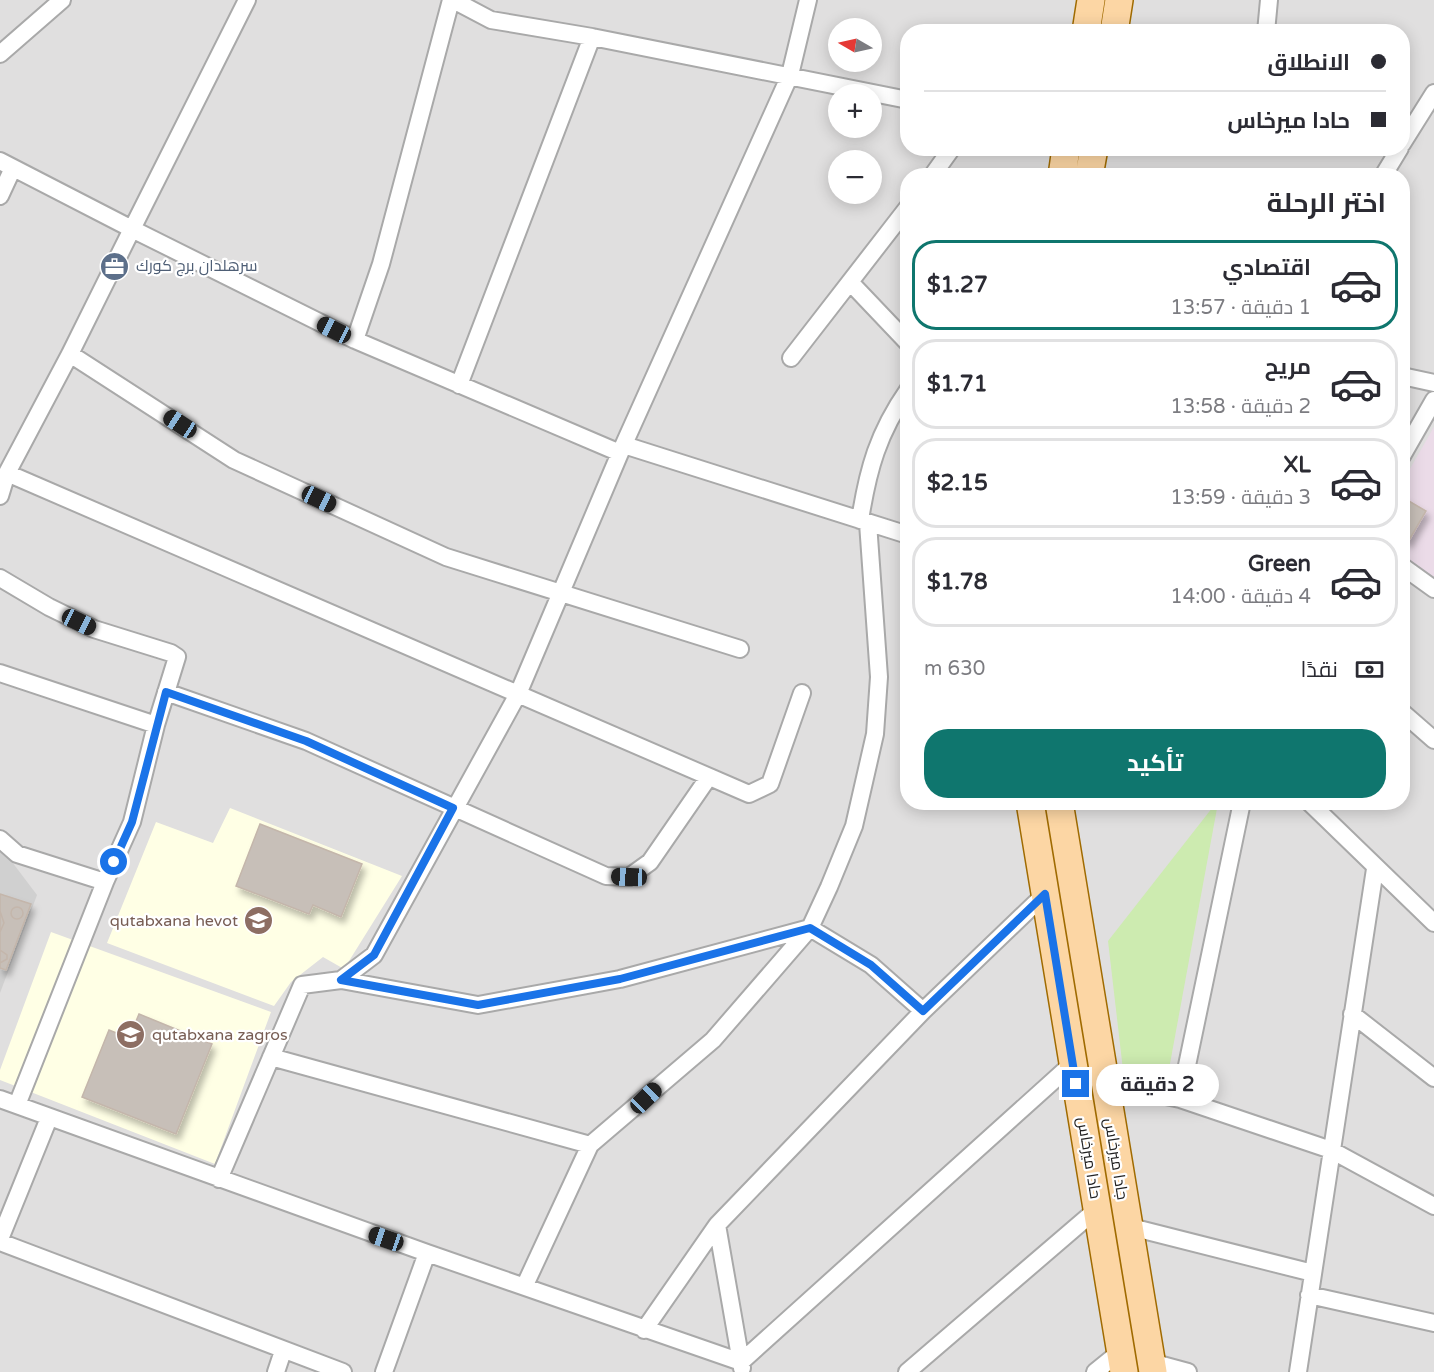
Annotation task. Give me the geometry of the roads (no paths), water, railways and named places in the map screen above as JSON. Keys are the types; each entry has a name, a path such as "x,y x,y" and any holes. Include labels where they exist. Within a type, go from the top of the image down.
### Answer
{"main road":[{"path":"1087,24 1091,0"},
{"path":"1115,24 1119,0"},
{"name":"حادا ميرخاس","path":"1031,810 1123,1361"},
{"name":"جادا ميرخاس","path":"1060,810 1152,1367"}],"street":[{"path":"0,54 62,0"},
{"path":"0,496 7,473 70,354 247,0"},
{"path":"354,340 381,264 452,0 491,20 592,36 900,98"},
{"path":"341,980 374,955 453,808 518,694 622,449 790,75 808,0"},
{"path":"1267,24 1269,0"},
{"path":"459,385 592,36"},
{"path":"1410,131 1434,93"},
{"path":"0,196 7,164 354,340 459,385 622,449 900,533"},
{"path":"791,358 900,217"},
{"path":"850,282 900,335"},
{"path":"70,354 234,460 446,557 740,650"},
{"path":"1410,378 1434,383"},
{"path":"1410,442 1434,400"},
{"path":"525,1286 590,1145 630,1113 678,1067 713,1040 810,928 854,826 875,734 879,677 864,522 876,446 889,416 900,401"},
{"path":"7,473 749,794 770,784 802,693"},
{"path":"1410,572 1434,589"},
{"path":"0,578 49,607 94,629 171,653 177,657 156,725 132,822 105,882 17,1105"},
{"path":"0,673 156,725"},
{"path":"166,692 306,741 606,876 629,877 650,862 708,778"},
{"path":"1410,719 1434,740"},
{"path":"1180,1100 1240,810"},
{"path":"1317,810 1375,869 1434,923"},
{"path":"0,839 17,854 105,882"},
{"path":"1298,1372 1375,869"},
{"path":"644,1330 717,1225 923,1011 1045,894"},
{"path":"219,1179 302,985 341,980 478,1005 620,979 810,928 871,965 923,1011"},
{"path":"1352,1014 1434,1077"},
{"path":"271,1057 590,1145"},
{"path":"742,1367 1073,1063"},
{"path":"1104,1083 1180,1100 1331,1150 1434,1206"},
{"path":"0,1099 219,1179 525,1286 742,1367"},
{"path":"49,1118 0,1240 283,1351 343,1372"},
{"path":"907,1372 1097,1209"},
{"path":"717,1225 742,1367"},
{"path":"1127,1226 1312,1273"},
{"path":"384,1372 427,1253"},
{"path":"1309,1295 1434,1323"},
{"path":"276,1372 283,1351"},
{"path":"1095,1372 1123,1361"},
{"path":"1152,1367 1188,1372"}],"place":[{"name":"سرهلدان برج كورك","path":"115,266"},
{"name":"qutabxana hevot","path":"259,921"},
{"name":"qutabxana zagros","path":"131,1035"}]}
